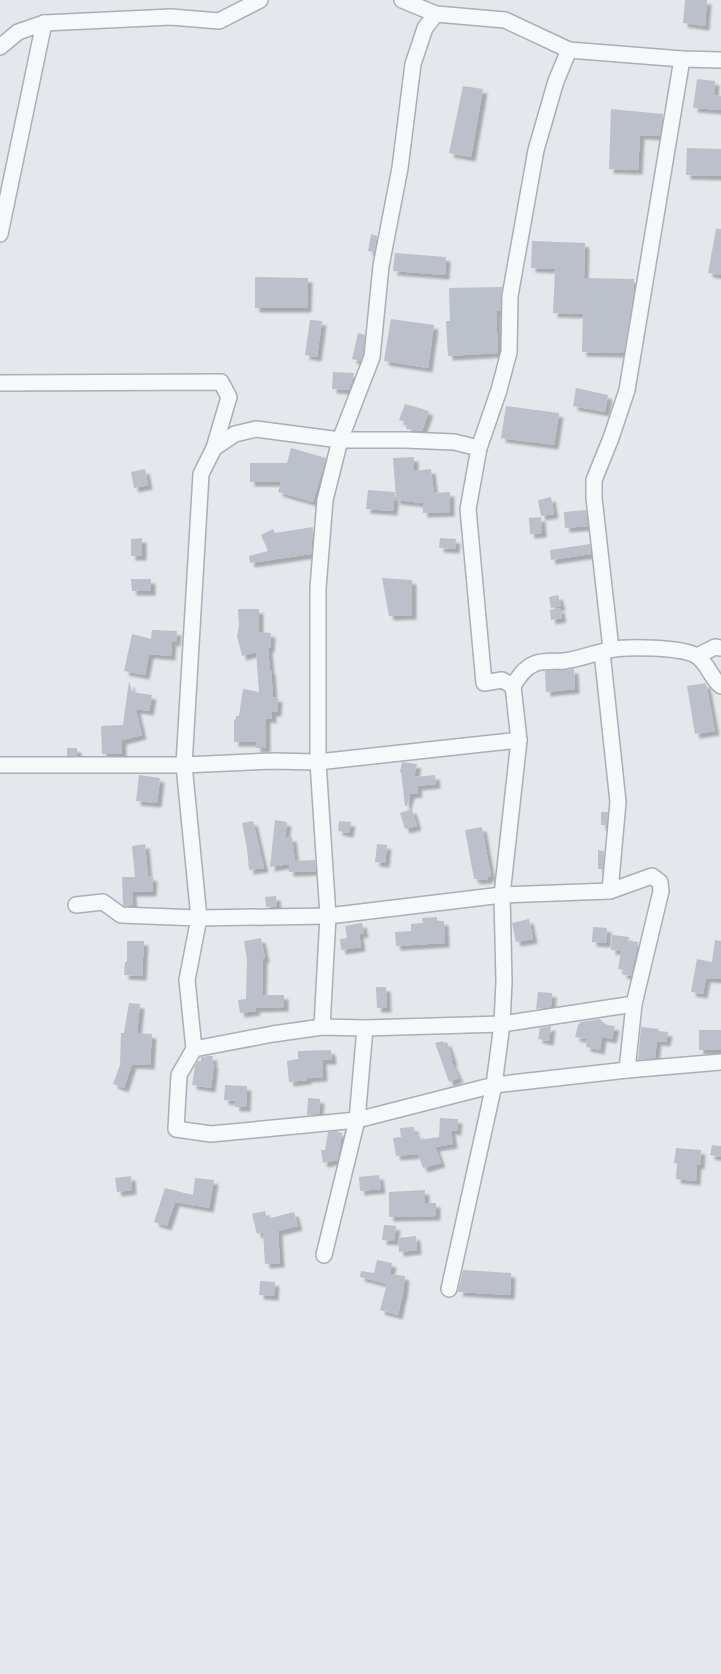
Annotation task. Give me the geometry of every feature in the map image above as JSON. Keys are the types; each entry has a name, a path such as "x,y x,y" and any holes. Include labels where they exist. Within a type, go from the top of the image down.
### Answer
{"street":[{"path":"0,47 18,32 44,23 171,17 219,22 260,0"},
{"path":"402,0 428,7 505,20 569,50 682,59 721,60"},
{"path":"322,1027 328,916 318,762 318,588 325,500 340,440 372,357 381,266 400,168 413,64 428,7"},
{"path":"0,234 44,23"},
{"path":"569,50 556,81 536,150 510,296 509,352 499,390 479,448 468,509 484,683 507,683 534,663 564,661 606,650 671,649 697,656 711,671 716,682 721,686"},
{"path":"610,891 618,802 594,480 611,438 627,390 682,59"},
{"path":"0,383 221,382 229,397 214,448 200,474 184,765 200,918 187,980 194,1049 179,1075 176,1129 211,1134 357,1120 494,1085 627,1070 721,1062"},
{"path":"214,448 235,434 256,429 340,440 454,442 479,448"},
{"path":"697,656 715,648 721,648"},
{"path":"449,1289 494,1085 502,1024 504,982 502,895 519,740 507,683"},
{"path":"0,765 184,765 273,761 318,762 519,740"},
{"path":"76,904 104,902 121,915 200,918 328,916 502,895 610,891 652,876 660,882 661,891 634,1004 627,1070"},
{"path":"194,1049 322,1027 365,1028 502,1024 634,1004"},
{"path":"324,1255 357,1120 365,1028"}],"building":[{"path":"685,0 707,0 705,26 683,23"},
{"path":"697,79 715,81 714,95 721,96 721,110 693,108"},
{"path":"463,86 483,89 471,157 449,153"},
{"path":"611,109 663,114 660,136 640,135 638,170 609,169"},
{"path":"687,148 721,149 721,176 686,175"},
{"path":"716,229 721,229 721,275 708,273"},
{"path":"371,234 377,236 374,252 368,251"},
{"path":"532,241 585,243 584,278 634,279 624,353 582,352 583,314 553,313 555,269 531,268"},
{"path":"395,253 446,257 445,275 393,271"},
{"path":"255,277 308,278 307,308 255,308"},
{"path":"502,287 500,311 496,311 498,353 448,356 446,321 450,321 449,288"},
{"path":"391,319 434,325 428,368 384,361"},
{"path":"310,320 322,321 317,357 305,355"},
{"path":"358,333 365,335 363,355 360,361 352,359"},
{"path":"333,372 354,373 349,390 332,389"},
{"path":"576,388 608,395 605,412 573,406"},
{"path":"405,404 429,411 422,431 406,429 408,423 399,420"},
{"path":"506,406 559,413 554,445 501,438"},
{"path":"291,448 326,458 313,502 278,492 281,482 250,482 250,463 287,463"},
{"path":"414,457 414,471 431,469 434,493 450,492 450,512 423,513 423,503 396,500 393,458"},
{"path":"145,469 148,485 134,488 131,472"},
{"path":"368,490 395,492 393,511 366,509"},
{"path":"551,497 554,514 541,516 538,500"},
{"path":"586,510 588,526 565,528 564,512"},
{"path":"541,517 542,533 530,534 529,518"},
{"path":"313,527 311,554 250,563 249,556 268,551 261,535 273,529 275,533"},
{"path":"142,538 142,556 131,556 131,539"},
{"path":"440,538 456,539 455,549 439,548"},
{"path":"590,544 591,554 551,560 550,550"},
{"path":"382,578 412,580 412,615 389,616"},
{"path":"131,579 151,579 151,591 132,591"},
{"path":"558,595 561,606 551,608 549,597"},
{"path":"560,608 562,618 551,620 550,610"},
{"path":"238,609 259,609 259,632 271,633 270,648 268,648 270,670 273,697 278,698 277,712 272,712 272,719 266,718 266,748 256,748 256,742 234,742 234,720 236,716 239,716 243,689 259,692 256,652 242,656 237,636 239,625"},
{"path":"152,630 177,631 176,642 172,641 171,656 149,654 145,675 124,671 132,634 151,639"},
{"path":"574,669 575,689 546,692 545,671"},
{"path":"129,681 132,692 152,695 149,711 136,709 142,735 122,740 122,754 102,754 101,726 123,725"},
{"path":"706,683 715,731 695,734 687,686"},
{"path":"67,748 77,748 77,756 67,756"},
{"path":"402,762 417,764 414,777 435,775 436,784 417,786 418,793 410,794 407,806 405,806 400,772"},
{"path":"139,775 160,778 157,803 136,801"},
{"path":"412,809 417,826 405,829 400,813"},
{"path":"601,812 608,812 607,825 601,825"},
{"path":"275,820 287,822 285,838 292,837 295,861 315,860 316,871 289,872 289,864 270,867"},
{"path":"253,821 264,868 249,870 242,823"},
{"path":"339,821 351,822 349,833 338,831"},
{"path":"482,827 491,876 488,879 477,880 474,879 465,830"},
{"path":"145,844 148,876 153,877 152,892 132,892 133,906 124,906 122,877 135,877 132,846"},
{"path":"377,844 387,845 385,863 375,862"},
{"path":"598,850 604,851 603,869 598,869"},
{"path":"276,896 277,906 266,907 265,897"},
{"path":"437,917 437,921 444,921 445,943 396,946 395,932 411,931 411,924 423,923 422,918"},
{"path":"529,919 533,939 516,942 512,923"},
{"path":"362,923 364,933 359,934 361,947 341,950 340,939 347,938 345,926"},
{"path":"593,927 607,928 606,943 592,942"},
{"path":"612,935 629,937 628,941 638,942 631,976 622,974 623,970 618,969 621,951 611,950"},
{"path":"261,938 265,958 263,959 262,995 284,995 284,1007 255,1008 256,1011 240,1013 238,1000 246,999 247,960 244,941"},
{"path":"715,940 721,941 721,979 706,978 703,994 691,992 697,959 712,962"},
{"path":"127,941 144,941 142,976 124,975 125,962 127,962"},
{"path":"376,987 386,987 387,1008 377,1008"},
{"path":"538,992 552,993 551,1007 536,1009"},
{"path":"129,1003 140,1004 137,1033 152,1034 150,1065 132,1064 124,1088 113,1084 120,1065 121,1033 124,1033"},
{"path":"600,1019 606,1025 615,1026 612,1039 602,1037 600,1050 586,1047 587,1039 575,1037 578,1025 581,1022"},
{"path":"551,1026 549,1041 538,1039 540,1028"},
{"path":"641,1027 668,1032 666,1042 657,1041 655,1058 638,1060"},
{"path":"699,1030 721,1030 721,1050 699,1050"},
{"path":"443,1041 444,1043 447,1042 453,1061 451,1061 459,1078 449,1082 435,1043"},
{"path":"331,1050 332,1060 322,1060 323,1077 289,1082 287,1061 298,1059 298,1051"},
{"path":"213,1056 211,1088 192,1085 195,1066 198,1061 201,1061 201,1057"},
{"path":"225,1085 247,1086 246,1107 235,1107 235,1101 224,1100"},
{"path":"308,1098 320,1099 319,1114 307,1115"},
{"path":"440,1118 458,1119 457,1131 451,1130 453,1144 435,1147 441,1163 423,1168 418,1154 396,1156 393,1138 401,1137 400,1128 414,1127 415,1135 419,1134 420,1140 439,1137"},
{"path":"336,1131 342,1133 338,1160 323,1163 321,1150 325,1150 328,1132"},
{"path":"712,1145 721,1146 721,1157 710,1155"},
{"path":"676,1148 701,1150 700,1165 697,1164 696,1181 676,1179 677,1163 674,1163"},
{"path":"379,1175 381,1189 360,1191 359,1177"},
{"path":"131,1176 132,1190 117,1192 115,1178"},
{"path":"195,1178 214,1180 209,1208 175,1202 167,1226 154,1222 165,1188 193,1195"},
{"path":"425,1190 425,1203 436,1203 436,1216 389,1217 389,1192"},
{"path":"265,1211 267,1219 294,1212 298,1226 278,1231 280,1263 265,1264 263,1232 257,1234 252,1214"},
{"path":"384,1225 396,1226 394,1241 382,1240"},
{"path":"416,1236 417,1250 399,1252 398,1238"},
{"path":"377,1260 392,1263 390,1274 405,1276 398,1315 380,1310 387,1284 360,1277 361,1271 374,1273"},
{"path":"463,1270 511,1273 510,1295 458,1292"},
{"path":"260,1281 275,1282 274,1296 259,1295"}]}
